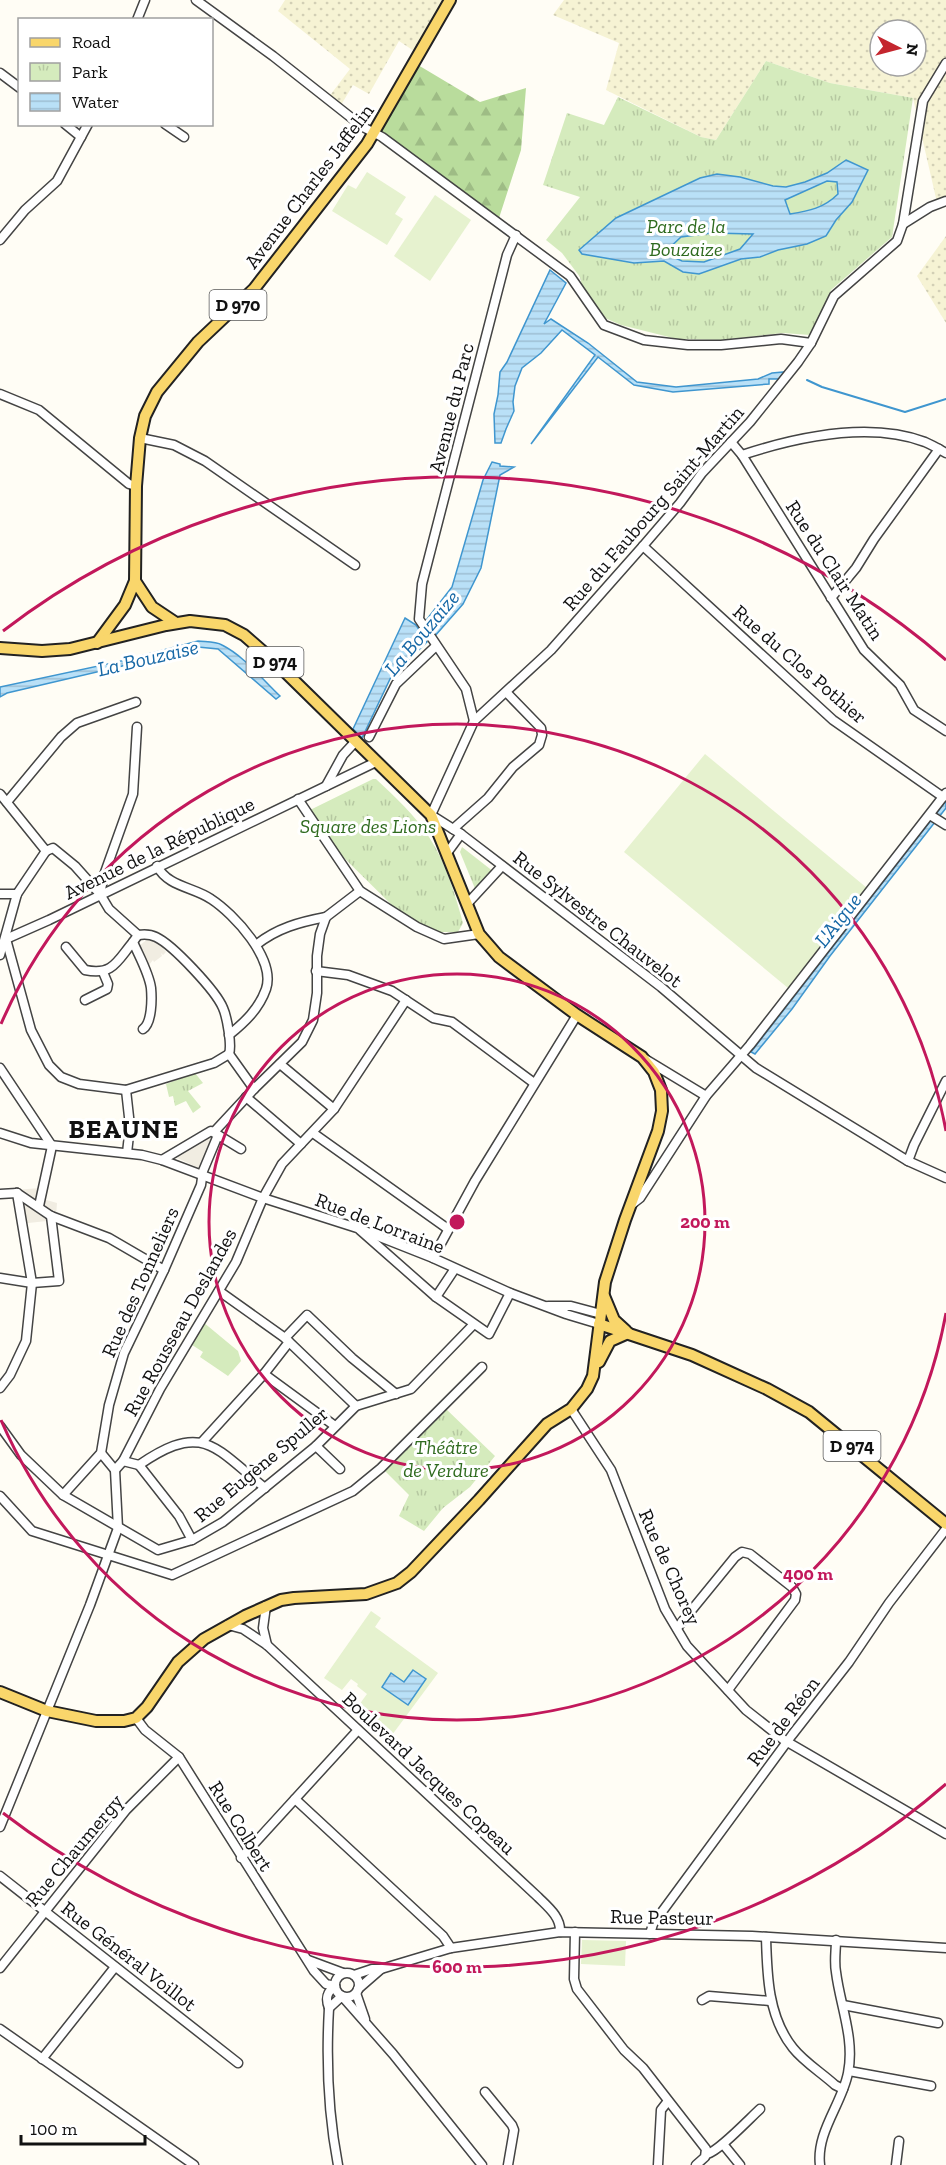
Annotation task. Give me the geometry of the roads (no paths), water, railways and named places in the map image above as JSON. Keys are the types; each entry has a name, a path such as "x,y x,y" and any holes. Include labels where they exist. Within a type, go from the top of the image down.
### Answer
{"main road":[{"name":"Avenue Charles Jaffelin","path":"135,581 136,486 140,438 145,416 157,392 198,342 254,289 373,134 450,0"},
{"path":"135,581 152,607 176,623"},
{"path":"97,643 125,605 135,581"},
{"name":"D 974","path":"0,648 42,651 70,649 176,623 198,621 218,623 232,628 244,635 276,663 431,815 479,934 499,957 577,1015 642,1057 654,1072 662,1100 661,1120 608,1270 600,1319 628,1333 692,1355 767,1389 809,1412 946,1524"},
{"path":"0,1692 47,1711 96,1721 124,1721 136,1718 147,1707 178,1662 204,1639 228,1625 266,1606 294,1598 366,1594 397,1583 411,1572 479,1500 547,1424 571,1409 587,1389 607,1344 613,1338 628,1333 614,1320 603,1292"},
{"path":"593,1377 600,1319 614,1320"}],"street":[{"path":"138,18 145,0"},
{"path":"196,0 273,56 373,134 382,137 570,276 604,325 644,340 688,345 721,345 781,339 811,343"},
{"path":"903,224 923,101 946,63"},
{"path":"0,73 18,86"},
{"path":"67,126 81,137"},
{"path":"0,240 25,210 57,181 87,126"},
{"path":"168,126 184,137"},
{"path":"903,224 930,207 946,201"},
{"name":"Rue du Faubourg Saint-Martin","path":"431,815 474,721 551,650 644,546 702,473 757,414 811,343 834,296 897,241 903,224"},
{"name":"Avenue du Parc","path":"474,721 466,689 419,619 422,584 507,255 516,236"},
{"path":"0,394 39,410 129,484 136,486"},
{"path":"742,455 820,436 850,432 888,434 926,442 942,451 874,539 856,568 831,598"},
{"path":"140,438 174,445 205,461 355,565"},
{"name":"Rue du Clair Matin","path":"731,442 742,455 858,643 900,685 911,707 946,731"},
{"name":"Rue du Clos Pothier","path":"644,546 833,720 944,795"},
{"path":"369,737 396,684 436,646"},
{"path":"447,853 457,832 513,767 539,745 542,735 541,728 507,693"},
{"path":"6,802 61,737 77,723 136,702"},
{"path":"100,894 104,874 133,794 137,727"},
{"path":"326,786 343,755 355,742"},
{"name":"Avenue de la République","path":"6,939 376,762"},
{"path":"0,794 46,851"},
{"path":"631,1205 640,1198 706,1096 741,1056 933,818 944,795"},
{"path":"298,799 360,891 417,927 444,939 479,934"},
{"name":"Rue Sylvestre Chauvelot","path":"431,815 457,832 661,987 756,1068 908,1161 946,1178"},
{"path":"933,818 946,825"},
{"path":"0,955 17,894 46,851 53,848 75,866 100,894 109,909 136,938 151,987 149,1020 147,1026 142,1029"},
{"path":"157,866 160,872 172,882 210,898 230,914 256,945 267,975 267,988 251,1017 229,1035"},
{"path":"467,904 502,866"},
{"path":"256,945 268,936 295,923 326,917 360,891"},
{"path":"0,894 17,894"},
{"path":"216,1134 246,1097 302,1042 313,1020 320,934 326,917"},
{"path":"6,939 31,1030 49,1065 61,1077 79,1083 126,1090 214,1063 231,1051 223,1008 189,964 156,936 146,934 136,938 110,969 104,972 85,970 66,947"},
{"path":"316,971 348,975 392,991 433,1018 452,1022 534,1083"},
{"path":"85,1000 107,988 104,972"},
{"name":"Rue Rousseau Deslandes","path":"115,1470 123,1461 160,1389 236,1262 263,1198 282,1164 334,1109 406,1000"},
{"path":"433,1258 534,1083 577,1015"},
{"path":"229,1054 254,1089"},
{"path":"642,1057 706,1096"},
{"path":"280,1064 334,1109"},
{"path":"0,1068 52,1146 39,1206"},
{"path":"659,1083 673,1076"},
{"path":"908,1161 946,1081"},
{"path":"126,1090 130,1126 128,1153"},
{"path":"246,1097 301,1144"},
{"path":"162,1160 211,1131 241,1149"},
{"name":"Rue de Lorraine","path":"0,1133 31,1143 128,1153 162,1160 263,1198 357,1228 433,1258 454,1270 568,1315 600,1319"},
{"path":"313,1133 448,1229"},
{"name":"Rue des Tonneliers","path":"101,1453 109,1405 124,1353 201,1185 216,1134"},
{"path":"0,1389 10,1375 26,1341 32,1283 17,1192"},
{"path":"0,1194 17,1192 51,1216 109,1238 164,1270"},
{"path":"0,1278 32,1283 59,1281 51,1216"},
{"path":"357,1228 436,1297 489,1334 510,1293"},
{"path":"436,1297 454,1270"},
{"path":"219,1291 287,1340 356,1406 411,1389 473,1325"},
{"name":"Rue de Lorraine","path":"544,1306 571,1306 600,1319"},
{"path":"202,1442 264,1374 307,1315 352,1358 396,1394"},
{"path":"0,1496 32,1531 172,1575 353,1491 381,1468 482,1367"},
{"path":"264,1374 335,1426"},
{"name":"Rue Eugène Spuller","path":"0,1426 21,1455 63,1494 158,1550 192,1540 223,1522 316,1446 356,1406"},
{"name":"Rue de Chorey","path":"571,1409 611,1470 666,1609 687,1646 746,1710 787,1742 946,1834"},
{"path":"139,1465 175,1445 202,1442 212,1445 265,1488"},
{"path":"316,1446 340,1469"},
{"path":"0,1827 118,1528 115,1470 101,1453 63,1494"},
{"path":"123,1461 139,1465 179,1516 192,1540"},
{"name":"Rue de Réon","path":"650,1934 653,1924 946,1529"},
{"path":"677,1628 735,1557 742,1552 750,1554 792,1587 796,1594 795,1600 728,1690"},
{"path":"266,1606 263,1628 267,1645"},
{"name":"Boulevard Jacques Copeau","path":"228,1625 243,1629 267,1645 538,1897 557,1918 561,1925 560,1932"},
{"name":"Rue Colbert","path":"136,1718 145,1730 179,1757 314,1971 326,1984 335,1986"},
{"path":"241,1858 358,1730"},
{"name":"Rue Chaumergy","path":"0,1968 126,1810 179,1757"},
{"path":"295,1799 442,1936 451,1948"},
{"name":"Rue Général Voillot","path":"0,1876 238,2063"},
{"name":"Rue Pasteur","path":"354,1975 451,1948 560,1932 766,1937 946,1948"},
{"path":"575,1932 574,1979 578,1989 624,2050 643,2068 706,2149 707,2154"},
{"path":"766,1937 770,2001 781,2029 794,2049 835,2085 843,2089"},
{"path":"820,2165 822,2140 849,2071 849,2043 835,1971 836,1940"},
{"path":"308,1960 354,1975 358,1981 357,1991 365,2020"},
{"path":"42,2059 116,1967"},
{"name":"Rue Pasteur","path":"357,1991 381,1969"},
{"path":"338,2165 331,2130 328,2097 329,2008 326,2002 327,1995 335,1986 337,1978 343,1973"},
{"path":"335,1986 482,2165"},
{"path":"329,2008 342,1996 350,1996 357,1991"},
{"path":"702,2000 709,1996 770,2001"},
{"path":"843,2005 938,2023"},
{"path":"0,2030 194,2165"},
{"path":"849,2071 931,2086"},
{"path":"485,2092 512,2125 513,2136 508,2165"},
{"path":"658,2165 661,2109 668,2100"},
{"path":"696,2165 707,2154 723,2144 760,2109"},
{"path":"896,2165 899,2142"},
{"path":"723,2144 740,2165"}],"water":[{"path":"846,160 868,170 852,202 826,236 807,244 778,250 760,257 741,259 699,274 683,272 664,261 634,263 582,254 579,250 616,218 700,178 717,174 786,187 827,173","holes":["827,181 837,182 838,194 833,199 816,208 790,214 785,200","712,233 753,234 740,249 704,262 682,261 664,253 681,237"]},
{"path":"550,270 566,283 544,324 551,319 588,343 637,382 676,387 758,379 772,373 784,372 779,379 769,379 769,384 673,392 634,385 598,357 531,444 595,355 562,330 541,353 522,368 515,386 514,411 501,443 495,443 494,414 500,372 507,362"},
{"path":"492,462 500,466 514,467 500,475 481,568 463,604 434,637 424,623 452,587 483,480"},
{"path":"405,618 416,625 427,642 391,677 362,738 353,729"},
{"name":"La Bouzaise","path":"198,641 216,643 230,650 245,661 280,696 276,699 218,649 198,647 118,667 117,662"},
{"path":"112,663 114,668 7,693 0,697 0,687"},
{"path":"946,801 946,808 830,956 792,1009 755,1054 751,1052"},
{"path":"413,1670 426,1679 408,1705 382,1687 391,1673 404,1682"}],"waterway":[{"path":"807,380 822,387 905,412 946,399"}],"district":[{"name":"BEAUNE","path":"124,1129"}],"park label":[{"name":"Parc de la Bouzaize","path":"686,238"},
{"name":"Square des Lions","path":"368,826"},
{"name":"Théâtre de Verdure","path":"446,1458"}],"water label":[{"name":"La Bouzaize","path":"422,633"},
{"name":"L'Aigue","path":"838,920"}]}
